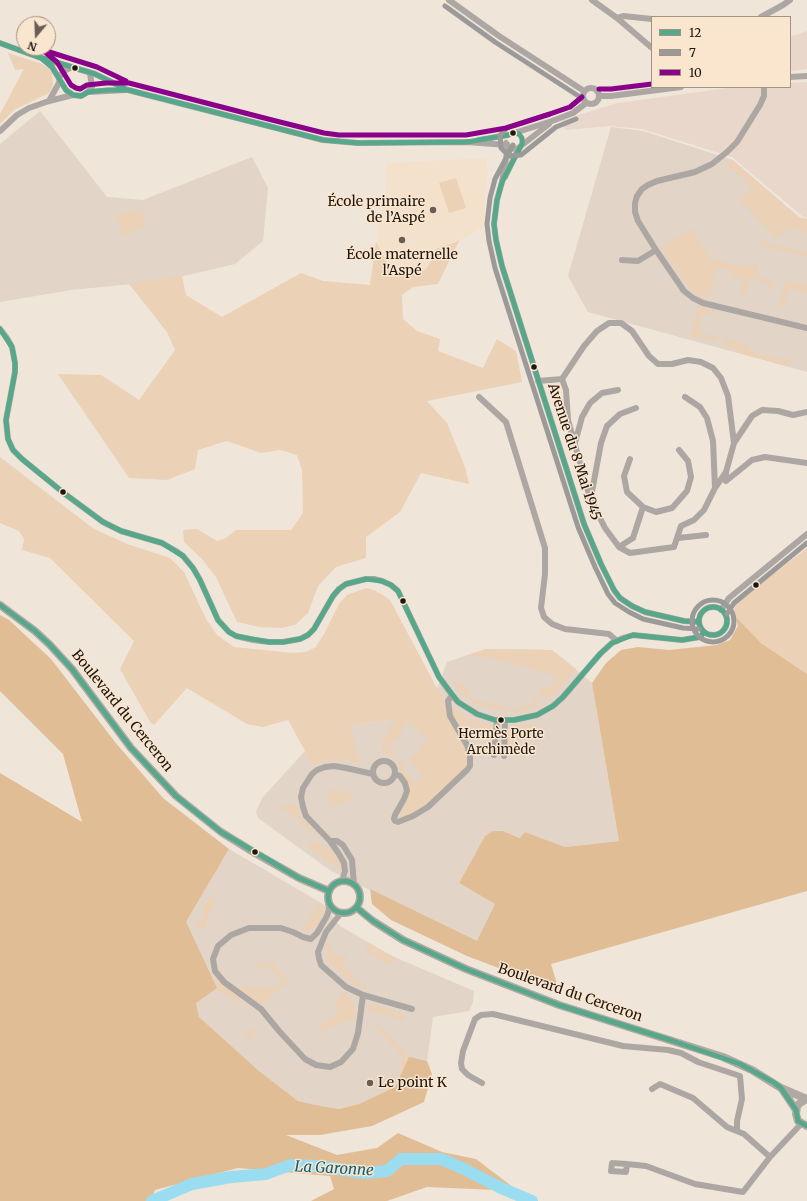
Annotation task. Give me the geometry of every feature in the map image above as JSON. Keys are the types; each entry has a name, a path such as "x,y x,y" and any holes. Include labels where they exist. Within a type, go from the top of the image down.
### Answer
{"main road":[{"name":"Boulevard du Cerceron","path":"0,606 36,631 50,644 72,669 131,748 176,796 208,823 255,853 299,878 329,891"},
{"path":"342,881 351,882 360,893 357,908 350,913 341,913 333,909 328,901 329,891 336,883 342,881"},
{"name":"Boulevard du Cerceron","path":"357,908 373,921 403,940 460,967 559,1005 723,1057 752,1070 781,1088 807,1099"},
{"name":"Boulevard du Cerceron","path":"781,1088 796,1110 797,1118 804,1125"},
{"path":"796,1110 800,1103 807,1099"}],"street":[{"path":"449,0 499,36 584,91"},
{"path":"592,0 600,4 651,47"},
{"path":"764,16 790,0"},
{"path":"617,18 623,16 651,19"},
{"path":"0,43 41,58 95,74 128,90 323,140 358,143 467,142 507,146 512,149 520,147 552,121"},
{"path":"41,58 52,67 66,90 73,95"},
{"path":"49,101 62,73 72,67"},
{"path":"0,131 17,115 30,108 49,101 73,95 81,96 88,92 92,87 90,73"},
{"path":"791,77 807,76"},
{"path":"592,88 597,91 599,99 595,104 592,105 586,103 583,99 584,91 592,88"},
{"path":"599,96 611,96 673,88"},
{"path":"764,88 764,96 760,105 737,142 727,152 712,164 695,172 648,184 637,196 635,212 638,221 656,250 684,291 693,298 703,303 807,328"},
{"path":"88,92 128,90"},
{"path":"467,142 516,133 573,113 586,103"},
{"path":"516,133 522,138 520,147"},
{"path":"507,146 506,140 508,135"},
{"name":"Avenue du 8 Mai 1945","path":"502,182 507,146"},
{"name":"Avenue du 8 Mai 1945","path":"520,147 502,182 496,200 494,224 496,240 501,262 584,524 601,564 614,590 620,598 645,612 684,621 700,622"},
{"path":"622,260 638,261 656,250"},
{"path":"562,379 584,346 597,330 609,323 621,323 632,330 649,356 658,364 672,364 688,360 701,362 713,368 721,378 728,396 734,443"},
{"path":"0,329 12,347 15,363 15,372 6,420 8,438 14,450 22,459 102,522 121,531 162,543 183,556 193,568 200,580 218,620 228,632 236,636 253,640 283,642 300,639 308,635 314,629 332,596 339,589 346,584 356,581 374,579 391,585 398,591 439,677 458,702 477,714 497,720 514,720 537,715 553,706 563,697 600,654 612,643 633,635 682,640 692,639 700,637 704,632"},
{"path":"538,381 562,379"},
{"path":"562,379 566,390 568,420 590,498 605,528 619,547 630,553 674,547 681,526 694,520 704,510 715,488 726,472"},
{"path":"575,445 582,417 590,402 602,393 618,390"},
{"path":"479,397 506,422 545,548 545,574 541,608 544,617 552,624 565,628 609,634 617,641"},
{"path":"685,397 700,407 707,418 713,441 715,488"},
{"path":"590,498 601,444 607,426 620,414 636,408"},
{"path":"807,412 793,415 778,411 762,410 752,416 734,443 726,472 726,481 752,460 765,457 807,463"},
{"path":"630,458 624,476 627,492 643,507 656,512 672,508 687,491 691,477 688,461 679,450"},
{"path":"619,547 633,538 643,507"},
{"path":"721,610 729,598 807,534"},
{"path":"678,538 706,535"},
{"path":"708,608 717,608 721,610 726,617 726,626 724,630 717,635 704,632 700,626 702,614 708,608"},
{"path":"395,774 400,776 405,783 407,790 395,815 394,819 398,822 414,816 428,807 470,766 470,755 467,745 450,716 448,701 452,695"},
{"path":"494,755 497,720"},
{"path":"504,756 505,720"},
{"path":"384,761 391,763 395,768 393,780 388,783 382,783 376,780 373,774 374,767 378,762 384,761"},
{"path":"354,885 352,860 343,845 334,841 306,816 301,797 303,788 312,774 317,770 329,766 373,774"},
{"path":"334,841 344,863 345,871 342,881"},
{"path":"328,901 329,910 327,916 317,933 311,939 303,938 293,932 281,928 249,928 231,935 218,946 214,959 215,971 224,982 261,1009 305,1059 316,1065 330,1067 342,1062 353,1049 358,1033 363,994"},
{"path":"341,913 326,932 318,952 321,964 346,987 412,1010"},
{"path":"482,1083 462,1070 461,1063 463,1051 475,1019 481,1015 493,1014 623,1046 668,1050 681,1053 698,1062 740,1076 742,1099 737,1120 737,1131"},
{"path":"652,1088 660,1084 693,1098 727,1126 744,1134 770,1157"},
{"path":"627,1164 646,1166 695,1184 743,1192 770,1157 804,1125"}],"shaded area":[{"path":"807,31 807,69 791,71 791,37"},
{"path":"8,53 42,64 48,68 52,73 53,85 49,93 14,110 0,124 0,114 24,69 15,70"},
{"path":"807,82 807,218 802,216 732,157 642,129 611,126 565,130 562,120 618,103 728,88 791,88 791,83"},
{"path":"40,111 107,197 143,200 252,157 268,188 263,241 235,264 163,281 71,290 0,302 0,144"},
{"path":"611,127 643,131 733,160 799,217 807,219 807,372 588,312 568,276"},
{"name":"École primaire de l’Aspé","path":"486,158 488,171 485,193 484,227 459,241 436,249 426,269 408,275 394,275 376,242 385,193 387,163"},
{"path":"728,159 798,217 807,219 807,233 789,227 777,239 740,201 753,188 746,179 729,167"},
{"path":"456,178 466,208 449,213 439,183"},
{"path":"140,209 147,226 123,236 116,215"},
{"path":"692,229 710,259 743,267 753,263 758,265 756,276 774,280 771,290 767,289 768,283 749,278 745,295 740,294 744,279 731,275 732,271 717,267 717,265 709,298 696,294 688,286 661,247"},
{"path":"459,241 438,284 413,287 402,295 403,319 417,331 440,339 438,351 483,368 497,339 516,351 522,382 427,401 447,423 465,467 469,484 421,473 400,512 366,537 366,558 336,567 318,586 308,613 295,625 282,628 259,627 237,622 216,577 202,559 184,542 183,530 197,529 217,541 226,538 236,530 291,530 303,513 302,470 297,455 280,450 261,453 227,441 198,450 195,469 167,480 129,478 58,374 101,375 139,400 175,350 167,332 129,284 182,276 186,295 222,317 301,273 323,281 370,285 376,242 394,275 408,275 426,269 436,249"},
{"path":"762,241 807,253 807,257 761,245"},
{"path":"785,281 807,285 807,291 806,293 789,288 784,308 780,308 778,315"},
{"path":"698,306 717,312 716,316 702,313 698,332 719,338 714,341 691,336"},
{"path":"725,337 727,340 748,345 744,349 751,348 751,352 775,358 777,360 780,358 793,361 789,366 735,352 741,351 723,346"},
{"path":"0,457 94,529 127,544 170,558 184,572 206,619 217,635 234,647 292,653 306,652 316,647 339,604 347,595 366,588 381,594 390,600 447,707 469,758 467,767 427,805 401,819 400,816 407,799 397,759 402,760 404,769 412,780 417,782 423,775 409,761 428,740 406,720 406,725 403,725 400,736 389,744 392,748 391,752 397,755 393,757 384,754 382,743 395,719 355,725 350,728 360,764 348,760 338,760 327,761 315,765 310,762 288,720 263,727 247,724 187,688 154,725 150,722 120,669 134,641 50,558 22,550 24,539 19,531 0,523"},
{"path":"807,548 807,674 761,643 736,617 734,610 736,604 742,598"},
{"path":"0,615 9,620 51,659 115,742 163,798 229,849 186,922 217,988 196,1003 199,1017 259,1071 298,1101 320,1106 339,1109 359,1104 395,1087 409,1057 427,1061 432,1074 424,1102 372,1126 320,1135 286,1135 337,1155 377,1148 398,1133 442,1152 476,1159 518,1191 427,1187 387,1201 311,1201 334,1189 330,1176 238,1168 155,1190 151,1201 0,1201 0,773 82,822 63,754 0,691"},
{"path":"736,617 761,643 807,674 807,891 551,964 559,991 467,956 391,920 372,904 370,889 477,941 495,904 459,883 485,836 493,831 503,831 520,838 525,832 565,847 619,841 592,683 606,663 621,650 638,647 669,650 717,645 730,640 738,626"},
{"path":"486,649 552,650 592,683 619,841 565,847 525,832 521,838 503,831 493,831 485,836 459,883 495,904 477,942 331,871 258,818 256,811 263,797 305,751 355,725 395,719 437,689 447,662"},
{"path":"486,649 552,650 576,669 560,688 549,698 539,695 541,686 551,689 553,681 555,682 557,676 516,664 476,655 465,658 462,657"},
{"path":"456,681 462,683 471,691 468,695 472,699 513,709 534,704 533,700 537,699 539,704 527,710 516,711 498,710 476,704 460,692 453,682"},
{"path":"452,707 472,720 494,727 492,751 487,746 490,744 478,725 474,728 470,723 462,728 455,718"},
{"path":"539,723 509,747 508,746 509,730 511,728"},
{"path":"334,789 339,789 339,793 342,795 345,791 353,793 350,800 345,803 336,804 331,808 328,804 330,802 327,800 327,795"},
{"path":"290,804 297,806 300,816 315,835 299,824 301,820 283,807 281,812 276,808"},
{"path":"311,841 329,848 342,866 340,869 309,847"},
{"path":"229,849 323,904 340,926 392,956 474,991 473,1002 469,1011 433,1017 427,1061 409,1058 395,1087 359,1104 339,1109 298,1101 259,1071 199,1017 186,922"},
{"path":"209,896 216,899 203,929 196,925 199,920 202,921 205,915 202,913"},
{"path":"319,904 322,905 324,912 323,915 314,928 308,931 302,930 305,926"},
{"path":"326,943 332,947 330,951 342,958 344,955 347,957 342,967 352,973 351,976 366,986 364,989 345,979 346,977 330,964 327,958"},
{"path":"369,943 394,957 390,965 365,950"},
{"path":"258,962 272,962 288,982 261,1004 240,990 247,986 258,989 267,986 274,989 281,984 282,980 269,965 266,967 264,966 261,969 257,965"},
{"path":"215,979 218,979 242,1002 240,1003 220,991 215,993 219,988"},
{"path":"342,991 354,1003 356,1020 344,1021 322,1032 319,1029 322,1024 338,1015 335,1004"},
{"path":"374,1004 406,1016 403,1021 383,1013 377,1014 367,1008"},
{"path":"377,1024 409,1057 403,1070 398,1066 405,1059 377,1028 375,1030"},
{"path":"252,1028 255,1030 253,1033 255,1036 251,1040 245,1033"}],"waterway":[{"name":"La Garonne","path":"152,1201 192,1184 231,1177 266,1174 290,1165 317,1166 365,1173 387,1171 401,1159 441,1159 532,1201"}],"transit line":[{"name":"7","path":"445,6 495,42 580,97"},
{"name":"12","path":"0,43 41,58 52,67 66,90 73,95 81,96 88,92 107,90 128,90 323,140 358,143 467,142 513,133 519,134 522,138 522,144 502,182 497,200 494,224 496,240 502,266 584,524 601,564 614,590 620,598 645,612 684,621 699,622"},
{"name":"10","path":"56,54 97,67 126,81"},
{"name":"10","path":"50,56 57,62 71,85 76,88 80,89 87,85 106,83 129,83 324,133 339,135 466,135 506,128 550,114 570,107 582,97"},
{"name":"12","path":"39,57 95,74 124,88"},
{"name":"10","path":"599,89 651,84"},
{"name":"7","path":"576,119 556,127 521,155 509,156 501,148 500,135 507,128 570,107 582,97"},
{"name":"7","path":"513,145 495,179 490,198 487,224 489,241 495,268 578,527 608,594 615,603 643,619 683,628 699,629"},
{"name":"12","path":"0,329 12,347 15,363 15,372 6,420 8,439 13,450 65,494 103,522 121,531 162,543 183,556 193,568 200,580 218,620 229,632 236,636 269,642 283,642 300,639 308,635 314,629 333,596 346,584 366,579 382,581 391,585 398,591 439,677 458,702 477,714 495,720 514,720 537,715 553,706 563,697 600,654 612,643 633,635 682,640 700,637 704,632"},
{"name":"7","path":"727,614 734,603 807,543"},
{"name":"7","path":"713,600 728,606 734,621 728,636 713,642 698,636 692,621 698,606 713,600"},
{"name":"12","path":"0,605 35,631 50,645 72,669 131,748 176,796 221,832 299,878 329,891"},
{"name":"12","path":"713,607 723,611 727,621 723,631 713,635 703,631 699,621 703,611 713,607"},
{"name":"12","path":"347,881 353,883 358,888 360,897 358,906 353,911 341,913 335,911 330,906 328,894 330,888 335,883 347,881"},
{"name":"12","path":"357,908 373,921 403,940 466,969 559,1005 740,1064 781,1088 796,1110 798,1121 807,1126"}],"place":[{"name":"École primaire de l’Aspé","path":"433,210"},
{"name":"École maternelle l'Aspé","path":"402,240"},
{"name":"Hermès Porte Archimède","path":"501,720"},
{"name":"Le point K","path":"370,1083"}]}
